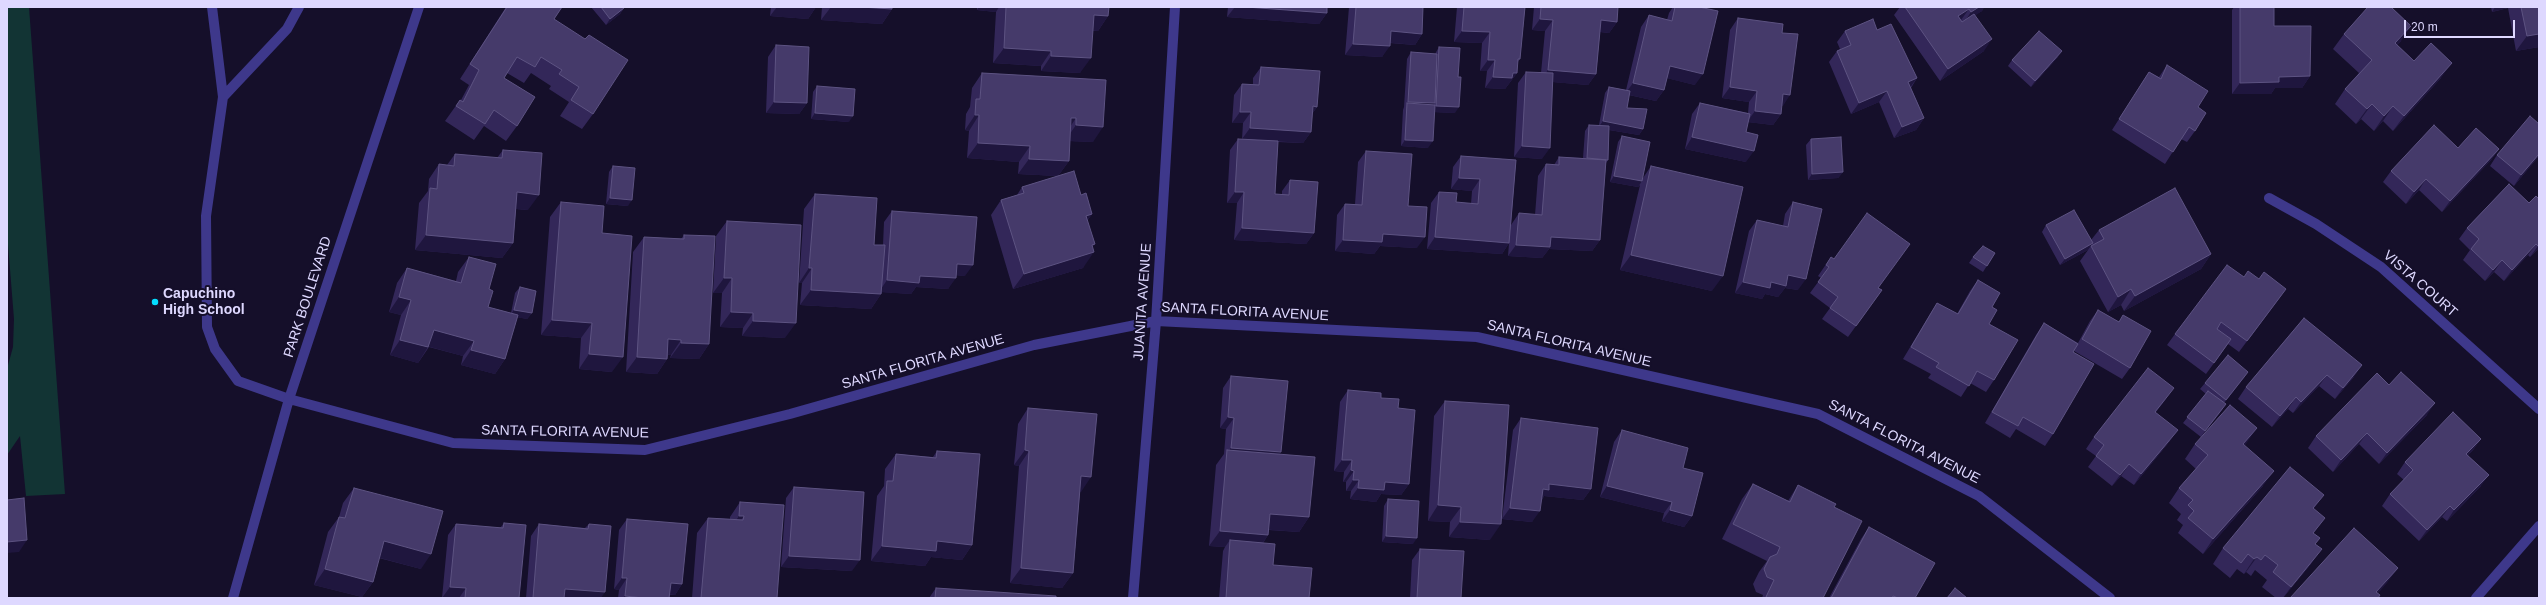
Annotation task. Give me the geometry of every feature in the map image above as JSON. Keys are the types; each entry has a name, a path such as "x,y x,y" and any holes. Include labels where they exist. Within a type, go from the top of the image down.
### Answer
{"street":[{"name":"SANTA FLORITA AVENUE","path":"212,7 223,97 206,216 206,327 214,349 238,381 289,399 453,443 645,450 790,414 1034,346 1156,321 1477,337 1818,414 1979,496 2110,598"},
{"path":"223,97 287,29 299,7"},
{"name":"PARK BOULEVARD","path":"233,598 289,399 419,7"},
{"name":"JUANITA AVENUE","path":"1134,598 1156,321 1175,7"},
{"name":"VISTA COURT","path":"2269,198 2316,224 2381,267 2539,409"},
{"path":"2476,598 2539,526"}],"green space":[{"path":"7,7 29,7 65,494 26,496 20,436 7,455 7,369 13,347 14,319 7,232"}],"building":[{"path":"507,7 562,7 554,19 585,39 589,35 628,60 593,114 571,100 579,87 559,74 562,70 541,57 535,67 517,57 504,78 535,97 517,126 494,110 485,124 456,106 460,100 463,102 479,70 470,64"},
{"path":"601,7 624,7 624,8 610,19"},
{"path":"861,7 892,7 892,9"},
{"path":"1006,7 1109,7 1108,16 1094,15 1091,58 1051,56 1051,51 1004,48"},
{"path":"1246,7 1327,7 1327,13"},
{"path":"1356,7 1423,7 1422,34 1391,31 1390,46 1353,44"},
{"path":"1464,7 1525,7 1520,59 1518,59 1517,73 1513,73 1512,78 1493,77 1495,60 1488,60 1490,32 1462,31"},
{"path":"1541,7 1618,7 1617,22 1601,20 1596,74 1548,70 1553,20 1540,19"},
{"path":"1675,7 1699,7 1718,11 1703,74 1670,66 1664,90 1633,83 1649,15 1672,21"},
{"path":"1905,7 1979,7 1971,12 1969,9 1958,16 1962,22 1974,14 1992,39 1948,69"},
{"path":"2240,7 2274,7 2274,26 2311,26 2310,76 2279,77 2279,82 2240,83"},
{"path":"2368,7 2391,7 2411,26 2395,43 2414,61 2431,43 2452,63 2404,116 2393,106 2384,116 2372,104 2367,109 2345,89 2372,60 2344,34"},
{"path":"2521,7 2539,7 2539,34 2527,36"},
{"path":"1738,18 1783,24 1782,33 1798,34 1790,95 1783,94 1781,114 1755,111 1757,91 1730,87"},
{"path":"1873,19 1877,30 1891,24 1917,78 1908,82 1924,118 1902,127 1887,91 1859,103 1837,51 1851,45 1845,31"},
{"path":"2039,31 2062,51 2035,81 2012,60"},
{"path":"776,45 809,47 807,103 774,102"},
{"path":"1439,47 1460,48 1458,77 1461,77 1459,107 1436,106"},
{"path":"1411,52 1437,54 1435,103 1408,102"},
{"path":"2167,65 2208,91 2198,107 2206,113 2195,131 2189,127 2173,152 2119,119 2149,72 2161,79"},
{"path":"1261,67 1320,71 1317,107 1313,106 1311,132 1250,128 1251,112 1240,112 1242,84 1259,85"},
{"path":"1526,72 1553,73 1550,148 1522,146"},
{"path":"982,73 1106,80 1103,127 1076,125 1076,118 1071,118 1069,161 1029,159 1030,146 978,143 979,115 975,115 976,99 980,99"},
{"path":"817,86 855,89 853,116 815,113"},
{"path":"1609,87 1630,91 1627,108 1647,109 1643,129 1603,121"},
{"path":"1407,103 1435,105 1433,141 1405,140"},
{"path":"1700,103 1750,114 1746,132 1758,135 1754,151 1692,137"},
{"path":"2530,116 2539,124 2539,154 2521,175 2497,155"},
{"path":"1589,125 1609,126 1608,160 1587,158"},
{"path":"2434,125 2458,148 2476,128 2499,149 2450,201 2426,179 2414,192 2391,171"},
{"path":"1622,136 1650,142 1642,181 1614,176"},
{"path":"1841,137 1843,172 1812,174 1811,139"},
{"path":"1238,139 1278,141 1275,194 1289,195 1290,180 1318,182 1314,233 1242,228 1244,192 1235,192"},
{"path":"503,150 542,153 539,195 517,192 513,243 426,235 430,188 437,189 439,164 454,166 455,154 502,158"},
{"path":"1366,151 1412,154 1408,206 1427,207 1425,237 1383,234 1382,242 1343,240 1345,204 1362,205"},
{"path":"1461,156 1516,160 1509,243 1435,237 1439,192 1457,193 1456,202 1478,204 1480,179 1459,178"},
{"path":"1559,157 1606,160 1600,240 1551,237 1550,247 1516,245 1519,213 1542,215 1546,164 1559,165"},
{"path":"613,166 635,168 632,200 610,198"},
{"path":"1651,166 1743,187 1723,276 1631,255"},
{"path":"1074,171 1081,195 1086,193 1092,214 1086,216 1095,244 1092,245 1094,252 1024,274 1001,200 1024,193 1022,187"},
{"path":"2509,184 2529,203 2536,196 2539,199 2539,245 2538,246 2536,244 2512,270 2502,260 2493,270 2471,249 2479,239 2467,228"},
{"path":"2175,188 2211,254 2135,296 2131,289 2118,297 2091,246 2104,239 2099,230"},
{"path":"815,194 877,198 874,245 885,245 881,294 811,290 812,268 809,268"},
{"path":"561,202 604,206 602,233 632,236 623,357 589,354 592,323 552,320"},
{"path":"1793,202 1822,209 1806,279 1788,275 1786,286 1771,282 1770,288 1743,282 1757,220 1788,227"},
{"path":"2074,210 2093,243 2065,259 2046,225"},
{"path":"892,211 977,217 973,265 957,264 956,278 920,276 919,283 887,280"},
{"path":"1867,213 1910,244 1878,288 1882,290 1856,326 1830,308 1838,297 1818,282 1829,267 1826,265 1831,257 1834,259"},
{"path":"727,221 801,225 796,323 753,321 753,313 731,312 732,278 724,278"},
{"path":"684,235 715,236 709,344 681,343 681,340 668,339 667,359 637,357 644,237 684,239"},
{"path":"1983,246 1995,253 1987,266 1973,257"},
{"path":"469,257 496,264 489,289 493,291 488,307 518,315 505,359 471,350 474,341 434,330 428,347 400,340 411,300 399,297 407,268 461,283"},
{"path":"2227,265 2244,277 2248,271 2259,279 2264,272 2286,289 2247,341 2221,322 2217,329 2231,339 2214,363 2175,334"},
{"path":"1978,280 2000,293 1992,307 1997,310 1989,324 2018,340 1994,380 1977,371 1969,386 1936,367 1939,363 1911,347 1937,303 1958,314"},
{"path":"520,287 536,291 532,313 514,310"},
{"path":"2098,310 2119,322 2123,315 2151,331 2130,368 2082,339"},
{"path":"2304,318 2362,365 2343,388 2327,375 2301,402 2296,397 2280,416 2246,387"},
{"path":"2044,323 2078,344 2073,352 2094,364 2053,434 2023,417 2018,426 1992,412"},
{"path":"2228,355 2248,372 2226,400 2205,383"},
{"path":"2148,368 2174,388 2155,412 2178,430 2141,474 2129,464 2120,475 2096,456 2104,445 2094,437"},
{"path":"2401,372 2435,403 2387,453 2367,433 2341,460 2316,436 2377,373 2389,385"},
{"path":"1231,376 1288,381 1281,452 1231,448 1234,418 1228,417"},
{"path":"1348,390 1381,393 1381,398 1399,399 1398,408 1415,410 1409,484 1385,482 1384,490 1358,488 1359,480 1353,480 1354,471 1351,470 1352,460 1342,460"},
{"path":"2208,391 2226,404 2205,431 2187,417"},
{"path":"1445,401 1509,405 1501,524 1460,522 1461,507 1438,505"},
{"path":"2230,405 2257,428 2243,444 2274,471 2213,539 2188,518 2194,511 2188,505 2193,500 2179,488 2208,455 2195,444"},
{"path":"1028,408 1097,414 1091,477 1081,476 1073,573 1021,568 1029,451 1025,450"},
{"path":"2453,412 2481,439 2466,454 2489,475 2454,510 2450,506 2427,530 2390,494 2413,470 2405,462"},
{"path":"1521,418 1598,428 1591,489 1549,484 1549,490 1543,489 1540,511 1510,508"},
{"path":"1622,430 1688,448 1683,468 1703,473 1692,516 1670,510 1672,502 1607,486"},
{"path":"1227,450 1315,457 1309,517 1270,514 1268,535 1220,531"},
{"path":"937,451 980,454 972,545 937,541 936,551 882,546 887,481 893,481 896,454 936,458"},
{"path":"2290,467 2324,495 2313,508 2325,518 2313,533 2320,538 2315,544 2322,549 2291,587 2273,572 2278,565 2265,555 2261,560 2257,557 2254,559 2248,554 2241,563 2223,548"},
{"path":"1753,484 1790,502 1798,485 1836,504 1834,507 1862,521 1823,598 1766,597 1774,580 1767,577 1764,569 1770,557 1777,554 1780,547 1733,524"},
{"path":"794,487 864,492 860,560 789,556"},
{"path":"354,488 443,511 431,554 384,541 373,582 325,569 339,517 345,518"},
{"path":"24,498 27,540 7,542 7,500"},
{"path":"1388,499 1419,501 1417,538 1386,536"},
{"path":"740,502 784,505 777,598 701,598 708,518 743,520 744,516 739,516"},
{"path":"627,519 688,524 682,584 671,583 669,598 625,596 627,578 622,578"},
{"path":"504,523 526,525 519,598 465,598 466,588 450,587 456,524 503,528"},
{"path":"539,524 588,529 589,524 611,526 605,592 565,589 564,598 533,598"},
{"path":"1869,527 1935,563 1915,598 1898,598 1893,596 1892,598 1831,598"},
{"path":"2354,528 2398,568 2376,592 2380,595 2378,598 2290,598"},
{"path":"1230,540 1275,544 1273,565 1312,568 1309,598 1226,598"},
{"path":"1420,549 1464,551 1461,598 1417,598"},
{"path":"936,588 1056,596 1056,598 935,598"},
{"path":"1955,588 1967,598 1947,598"}],"place":[{"name":"Capuchino High School","path":"155,302"}]}
